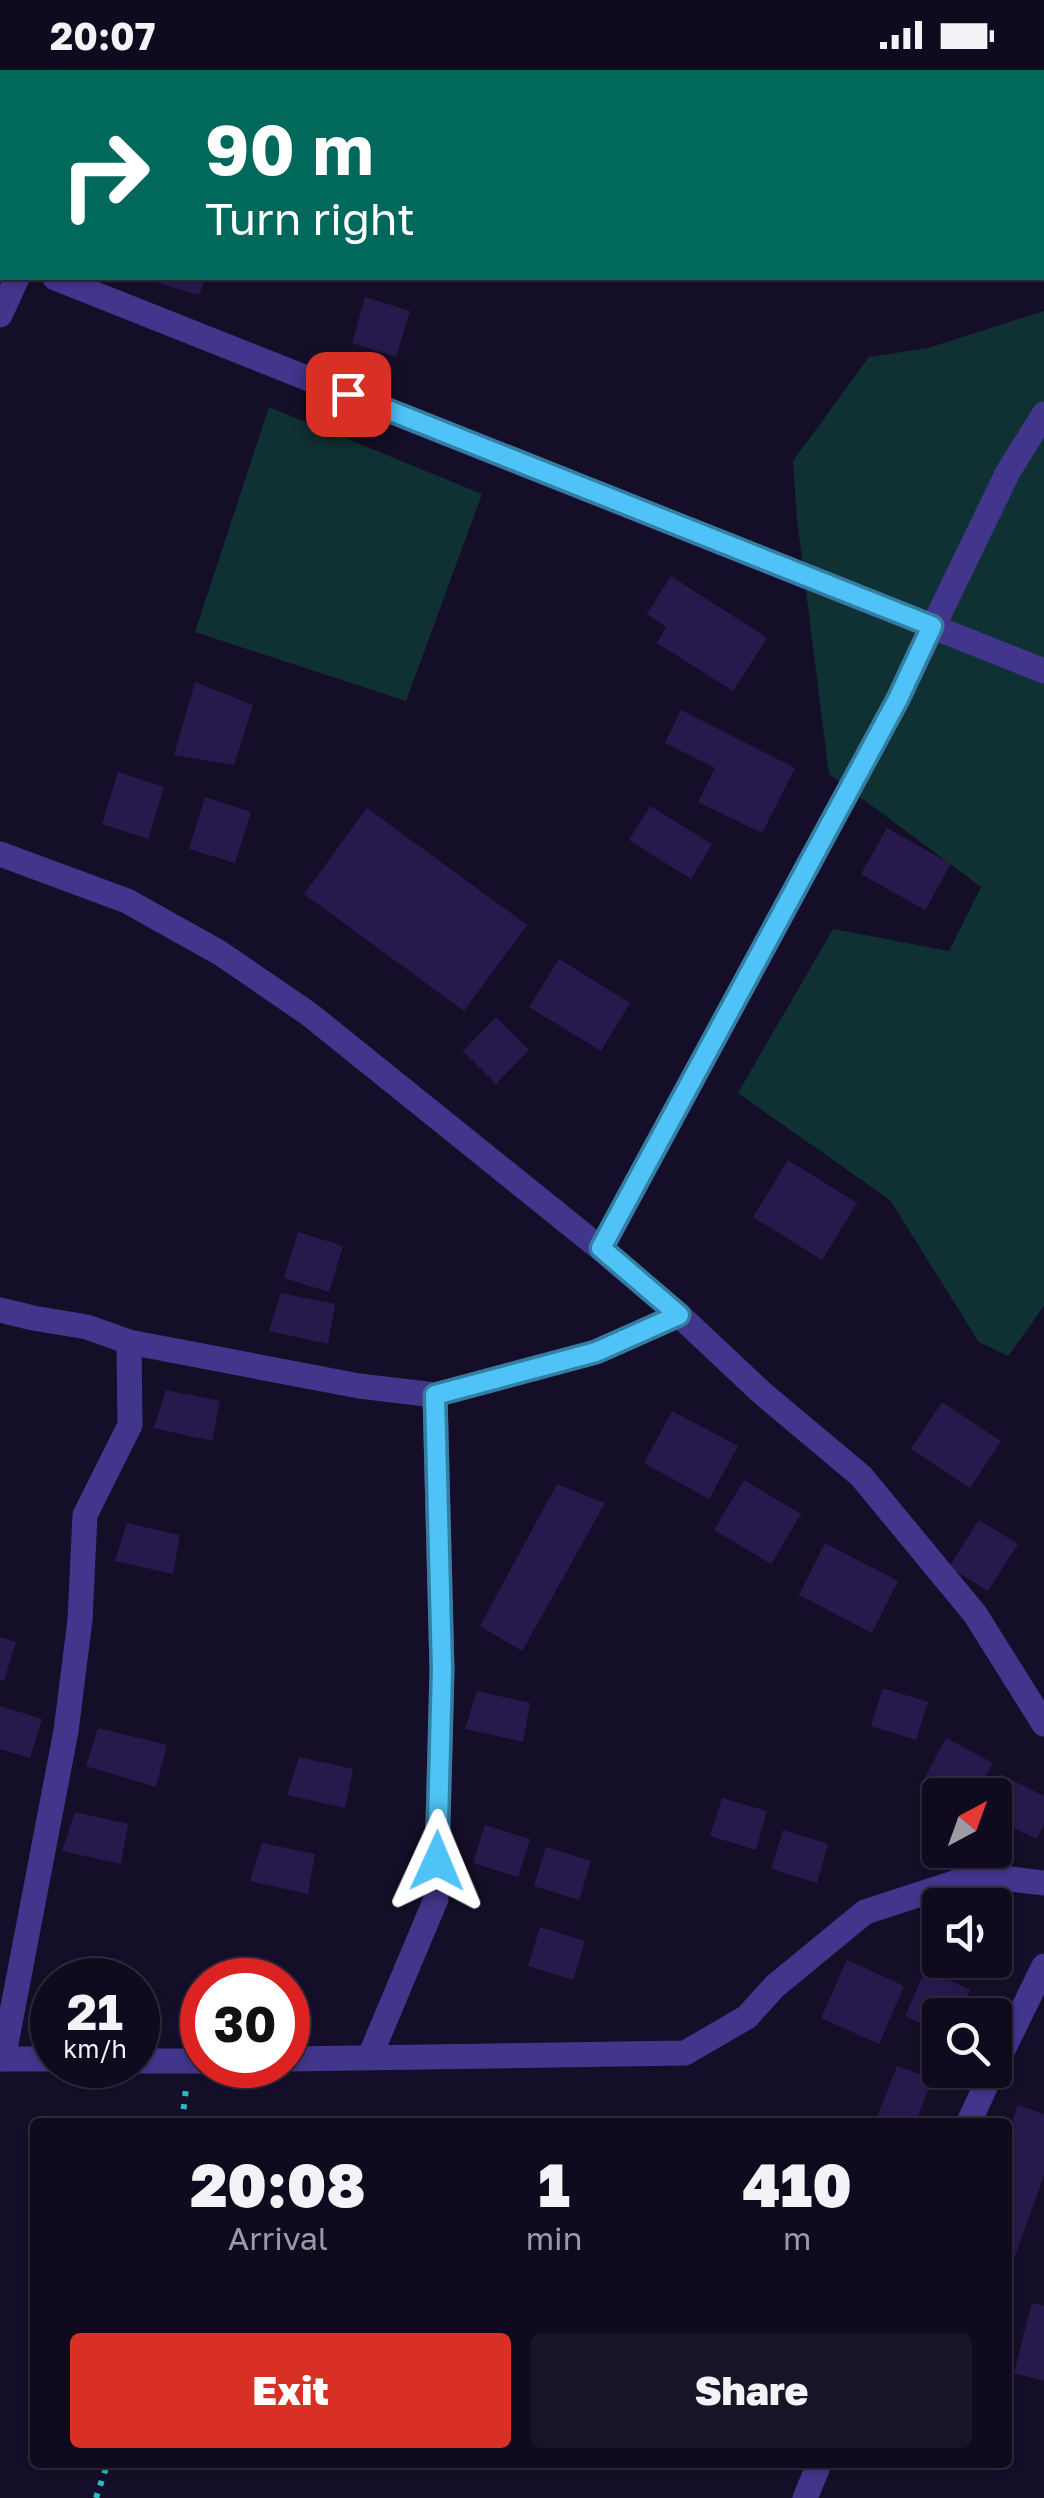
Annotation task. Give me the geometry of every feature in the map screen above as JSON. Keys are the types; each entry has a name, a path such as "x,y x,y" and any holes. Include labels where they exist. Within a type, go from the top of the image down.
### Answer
{"street":[{"path":"0,315 15,280"},
{"path":"61,280 1044,671"},
{"path":"601,1248 898,699 1008,472 1044,414"},
{"path":"0,854 127,901 220,952 309,1014 601,1248 762,1393 862,1476 975,1614 1044,1724"},
{"path":"0,1310 87,1327 130,1342 358,1386 435,1395 596,1352 679,1315"},
{"path":"30,2059 1,2058 66,1732 80,1620 85,1515 130,1426 130,1342"},
{"path":"370,2056 436,1899 442,1670 435,1395"},
{"path":"310,2057 685,2054 747,2017 776,1986 865,1912 979,1874 1044,1883"},
{"path":"1012,2031 1044,1966"},
{"path":"971,2118 985,2088"},
{"path":"805,2498 818,2468"}],"path":[{"path":"96,2498 106,2468"}],"green space":[{"path":"1044,311 1044,1306 1008,1356 979,1342 890,1200 738,1093 833,929 949,951 981,887 829,774 793,461 869,357 928,348"},
{"path":"269,407 482,494 406,701 195,632"}],"building":[{"path":"156,280 204,280 199,295"},
{"path":"365,297 410,311 396,357 352,343"},
{"path":"671,576 767,638 733,691 657,643 666,627 647,614"},
{"path":"195,682 253,705 234,765 174,755"},
{"path":"681,710 795,768 762,833 698,802 715,768 665,743"},
{"path":"118,772 164,787 148,839 102,824"},
{"path":"205,797 251,812 235,863 189,849"},
{"path":"650,806 712,844 691,879 629,840"},
{"path":"367,808 527,925 464,1011 304,894"},
{"path":"887,828 951,864 925,910 861,874"},
{"path":"559,959 630,1003 601,1051 529,1007"},
{"path":"496,1017 529,1050 496,1084 463,1051"},
{"path":"788,1160 857,1203 822,1260 753,1217"},
{"path":"298,1232 343,1246 329,1292 284,1278"},
{"path":"281,1293 335,1304 328,1344 269,1331"},
{"path":"166,1390 220,1401 212,1441 154,1428"},
{"path":"942,1402 1001,1441 970,1488 911,1449"},
{"path":"672,1411 738,1446 709,1499 644,1463"},
{"path":"744,1480 801,1514 771,1564 714,1530"},
{"path":"557,1484 605,1503 522,1651 480,1626"},
{"path":"979,1520 1018,1544 988,1591 949,1567"},
{"path":"127,1523 180,1535 173,1574 115,1561"},
{"path":"825,1543 898,1581 872,1633 799,1595"},
{"path":"0,1637 16,1642 4,1681 0,1680"},
{"path":"883,1688 928,1702 916,1740 871,1726"},
{"path":"477,1691 530,1703 523,1742 465,1729"},
{"path":"0,1706 42,1719 30,1758 0,1749"},
{"path":"98,1728 167,1745 156,1787 86,1766"},
{"path":"946,1738 993,1763 985,1778 925,1778"},
{"path":"299,1757 353,1769 345,1808 287,1795"},
{"path":"1012,1780 1044,1796 1044,1825 1037,1839 1012,1827"},
{"path":"722,1798 767,1811 756,1850 710,1836"},
{"path":"75,1812 128,1824 121,1864 62,1851"},
{"path":"485,1825 530,1839 518,1877 473,1863"},
{"path":"783,1830 828,1844 817,1883 771,1869"},
{"path":"262,1843 315,1854 308,1894 250,1881"},
{"path":"546,1847 591,1861 579,1900 534,1886"},
{"path":"540,1927 585,1941 573,1980 528,1966"},
{"path":"847,1960 904,1986 879,2044 821,2018"},
{"path":"922,1978 945,1978 970,1990 966,1998 922,1998 922,2024 905,2016"},
{"path":"897,2066 922,2075 922,2088 929,2088 917,2118 877,2118"},
{"path":"1018,2105 1044,2114 1044,2175 1012,2265 1012,2122"},
{"path":"1032,2303 1044,2306 1044,2381 1014,2373"}],"route":[{"path":"348,394 932,626 898,699 601,1248 679,1315 596,1352 435,1395 442,1670 437,1861"}]}
